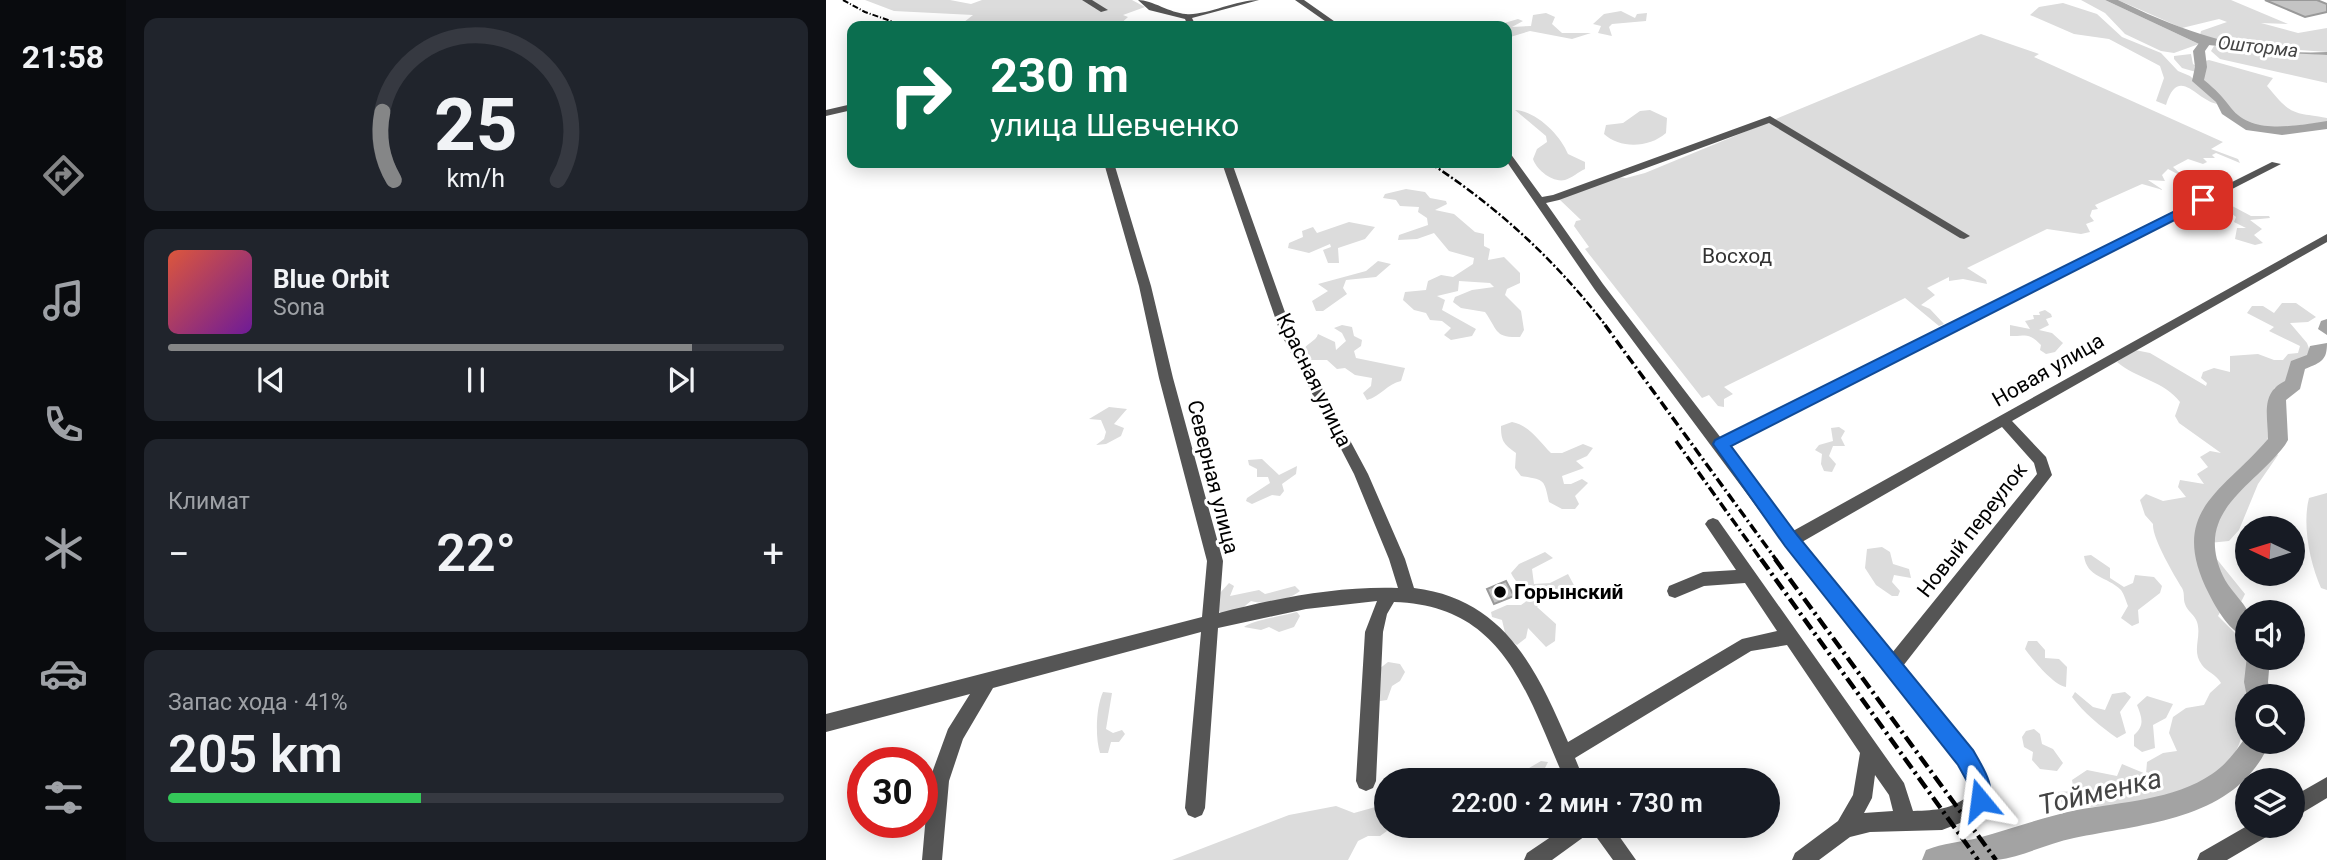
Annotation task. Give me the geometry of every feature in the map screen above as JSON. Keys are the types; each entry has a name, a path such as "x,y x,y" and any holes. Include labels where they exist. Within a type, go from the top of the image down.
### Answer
{"street":[{"path":"1086,0 1104,10"},
{"path":"1142,0 1152,8 1188,17 1255,0"},
{"path":"1299,0 1330,21"},
{"path":"1188,17 1190,21"},
{"path":"826,113 847,108"},
{"path":"1537,201 1555,198 1770,118 1964,236"},
{"path":"1512,163 1537,201 1791,540 1965,757 1979,781 1980,800 1961,813 1942,820 1870,822 1845,828 1802,860"},
{"path":"1721,444 2276,164"},
{"name":"Северная улица","path":"1110,168 1145,286 1166,378 1215,561 1195,808"},
{"name":"Красная улица","path":"1229,168 1286,332 1362,474 1397,559 1399,594"},
{"name":"Новая улица","path":"1791,540 2327,237"},
{"name":"Новый переулок","path":"1891,667 2045,475 2042,461 2003,420"},
{"path":"1713,524 1897,790 1906,821"},
{"path":"1675,591 1703,579 1751,576"},
{"path":"1366,781 1374,632 1379,613 1399,594"},
{"path":"826,723 1212,622 1321,600 1399,594 1450,604 1495,632 1514,653 1534,685 1569,768"},
{"path":"1563,755 1748,644 1792,636"},
{"path":"932,860 939,781 954,735 987,682"},
{"path":"1845,828 1861,798 1870,751"},
{"path":"2305,801 2327,787"},
{"path":"1534,860 1566,838"},
{"path":"1609,838 1626,860"},
{"path":"2207,860 2245,838"}],"green space":[{"path":"865,0 950,0 971,4 982,0 1132,0 1145,7 1123,15 1128,17 1124,21 965,21 973,15 894,11"},
{"path":"2081,0 2105,0 2199,44 2174,53 2161,51 2125,34 2105,13"},
{"path":"2118,0 2231,0 2288,24 2261,23 2298,33 2327,28 2327,52 2270,48 2209,39 2200,35 2201,31 2227,22 2219,19 2182,28"},
{"path":"2063,3 2097,14 2122,37 2161,53 2178,71 2190,76 2220,104 2183,86 2177,87 2171,93 2166,105 2156,101 2164,78 2160,66 2109,39 2074,34 2030,15 2039,7"},
{"path":"1621,11 1635,18 1637,14 1647,13 1646,21 1612,24 1609,27 1612,36 1598,33 1601,26 1593,24 1604,14"},
{"path":"1546,13 1555,17 1552,24 1562,33 1591,33 1572,39 1530,31 1512,36 1512,27 1531,26 1533,15"},
{"path":"1518,19 1523,21 1512,27 1511,21"},
{"name":"Восход","path":"1981,34 2039,54 2034,57 2223,142 2211,149 2238,159 2240,163 2216,153 2212,155 2215,158 2203,158 2207,162 2203,164 2188,159 2173,167 2185,178 2168,169 2162,175 2165,181 2148,180 2163,190 2142,184 2095,205 2098,209 2092,210 2090,216 2094,221 2086,224 2090,232 2081,234 2047,229 1967,268 1986,280 1987,284 1963,279 1949,281 1949,277 1927,288 1935,295 1921,305 1930,309 1944,324 1939,326 1905,298 1724,387 1733,394 1724,399 1724,407 1718,406 1709,395 1702,398 1585,249 1589,247 1574,226 1576,221 1581,220 1559,199 1618,177 1626,178 1645,173"},
{"path":"2214,46 2327,55 2327,83 2220,59 2211,51"},
{"path":"2191,54 2193,64 2201,69 2205,61 2209,60 2273,78 2267,86 2287,108 2327,118 2327,122 2275,128 2255,127 2235,116 2218,94 2198,79 2196,72 2182,68 2174,59 2174,56"},
{"path":"1515,110 1540,120 1560,140 1568,154 1585,162 1585,169 1568,179 1560,180 1541,171 1533,159 1537,149 1547,142 1546,136"},
{"path":"1650,110 1667,118 1666,133 1659,138 1635,145 1618,142 1604,134 1606,125 1623,123 1640,111"},
{"path":"1406,189 1425,192 1430,198 1446,201 1447,204 1435,210 1454,214 1475,232 1484,234 1484,246 1490,249 1488,260 1504,257 1520,273 1520,283 1507,289 1505,295 1521,311 1524,330 1520,337 1501,334 1485,312 1461,308 1453,302 1455,297 1472,290 1494,287 1490,283 1459,281 1458,291 1437,296 1445,300 1442,310 1476,329 1472,336 1451,340 1444,335 1451,328 1442,321 1430,320 1426,313 1414,310 1403,300 1405,292 1426,290 1428,281 1441,275 1453,277 1473,264 1474,258 1449,251 1434,233 1417,239 1398,240 1399,235 1428,225 1427,218 1418,212 1419,207 1400,206 1396,200 1383,198 1385,194"},
{"path":"2219,199 2251,216 2269,216 2270,218 2250,220 2262,229 2254,235 2263,243 2255,245 2235,239 2237,228 2246,228 2234,222 2236,217 2231,213 2232,209 2216,200"},
{"path":"1349,222 1375,227 1365,239 1338,248 1339,263 1328,263 1323,250 1331,247 1330,244 1309,253 1288,248 1289,243 1303,237 1302,231 1313,227 1317,233"},
{"path":"1378,261 1391,264 1376,277 1346,280 1343,288 1347,294 1323,311 1316,311 1312,301 1328,291 1318,284 1366,271"},
{"path":"2282,303 2296,303 2316,317 2308,322 2290,323 2307,343 2311,354 2300,368 2290,369 2291,377 2286,384 2274,388 2267,445 2278,455 2258,484 2245,516 2235,516 2235,534 2229,541 2209,543 2207,547 2235,582 2235,586 2239,586 2245,594 2242,600 2235,600 2235,612 2222,609 2218,616 2235,633 2235,670 2253,670 2256,684 2235,684 2235,750 2230,761 2211,781 2186,794 2127,805 2063,807 2058,792 2074,791 2072,780 2087,770 2117,776 2122,764 2146,774 2147,762 2163,753 2177,751 2169,733 2173,717 2186,708 2204,705 2210,693 2221,683 2199,660 2197,622 2184,602 2183,590 2169,566 2153,524 2145,515 2140,500 2146,494 2163,501 2186,497 2178,487 2180,480 2204,484 2197,474 2208,467 2200,457 2210,451 2221,453 2179,423 2175,416 2180,402 2174,395 2117,362 2135,350 2150,353 2206,386 2207,383 2201,378 2203,372 2214,368 2230,372 2230,356 2258,354 2274,360 2283,360 2288,354 2298,353 2300,346 2269,331 2274,327 2247,313 2252,306 2263,306 2274,313"},
{"path":"2045,310 2052,317 2046,319 2049,325 2039,330 2052,333 2063,343 2055,352 2046,354 2040,350 2041,345 2032,338 2010,336 2010,325 2030,329 2025,321 2034,319 2033,315 2040,315 2039,312"},
{"path":"1342,325 1352,327 1354,336 1362,340 1361,346 1354,351 1356,358 1405,368 1401,381 1367,400 1363,393 1371,386 1372,378 1355,375 1345,368 1337,369 1327,360 1310,360 1303,352 1318,334 1335,342 1336,350 1346,341 1342,333 1334,328"},
{"path":"1109,407 1127,409 1114,424 1124,428 1121,436 1106,444 1096,445 1104,439 1106,432 1101,420 1089,419"},
{"path":"1512,422 1529,430 1551,453 1562,453 1583,444 1593,448 1587,456 1576,461 1584,468 1562,476 1564,484 1582,479 1588,483 1575,496 1579,504 1575,509 1562,509 1549,502 1542,482 1521,476 1515,468 1516,453 1508,447 1501,431 1501,426"},
{"path":"1839,427 1845,431 1841,438 1845,446 1833,446 1829,456 1836,464 1832,472 1824,471 1821,464 1822,454 1815,450 1819,445 1833,441 1831,428"},
{"path":"1262,459 1279,475 1297,466 1296,474 1282,484 1284,491 1280,496 1272,495 1252,504 1246,501 1247,498 1270,483 1268,477 1257,477 1257,469 1249,465 1248,460"},
{"path":"2327,493 2327,590 2321,588 2314,567 2306,520 2309,498"},
{"path":"1882,547 1890,552 1893,564 1909,569 1911,578 1894,575 1892,582 1900,591 1898,596 1892,596 1876,585 1865,568 1867,549"},
{"path":"1545,552 1553,558 1532,569 1534,584 1550,583 1568,574 1576,589 1547,596 1537,607 1556,624 1555,641 1546,647 1528,628 1526,638 1517,645 1506,637 1502,620 1492,617 1491,612 1507,605 1521,605 1528,600 1511,573 1519,564"},
{"path":"2091,555 2110,568 2110,578 2124,587 2133,583 2135,575 2154,577 2162,586 2160,593 2138,610 2139,623 2132,626 2121,618 2128,606 2123,593 2116,585 2089,569 2084,556"},
{"path":"1229,583 1234,586 1230,596 1259,590 1265,594 1295,586 1300,591 1277,601 1251,601 1240,610 1222,614 1217,609 1219,594"},
{"path":"1297,612 1300,616 1294,627 1279,632 1269,627 1261,630 1244,627 1261,620"},
{"path":"2028,641 2037,641 2045,650 2045,658 2059,659 2067,667 2066,687 2049,677 2033,659 2025,649"},
{"path":"1388,662 1400,664 1405,672 1400,681 1392,686 1387,700 1380,701 1376,693 1379,669"},
{"path":"1103,692 1112,693 1106,729 1113,733 1122,730 1125,734 1119,742 1111,742 1108,753 1100,753 1097,739 1098,714"},
{"path":"2075,692 2093,707 2105,710 2112,694 2125,692 2131,697 2120,712 2126,733 2117,738 2099,724 2072,697"},
{"path":"2147,696 2173,704 2166,718 2153,725 2155,748 2142,752 2134,746 2134,735 2142,721 2137,705"},
{"path":"2034,729 2040,734 2042,744 2053,749 2063,763 2057,771 2040,769 2032,760 2033,752 2024,747 2022,737 2026,731"},
{"path":"1541,761 1548,762 1545,768 1529,768"},
{"path":"1336,806 1354,813 1374,807 1374,836 1358,841 1348,860 1172,860 1289,815"}],"shaded area":[{"path":"2105,0 2118,0 2193,32 2219,40 2272,50 2327,52 2327,55 2199,44"}],"building":[{"path":"2265,0 2317,0 2327,4 2327,12 2305,17"},
{"name":"Горынский","path":"1506,581 1514,596 1494,604 1487,589"}],"waterway":[{"name":"Тойменка","path":"2206,41 2199,51 2201,67 2198,81 2221,100 2226,111 2251,127 2282,131 2327,125"},
{"name":"Тойменка","path":"2235,613 2220,594 2211,576 2204,540 2208,522 2217,503 2232,485 2278,440 2276,400 2285,388 2294,384 2297,365 2316,358 2316,350 2327,349"},
{"name":"Тойменка","path":"2256,684 2257,670"},
{"name":"Тойменка","path":"1936,860 1979,852 2049,830 2135,814 2195,798 2220,784 2242,766 2250,754"}],"railway":[{"path":"843,0 865,12 891,21"},
{"path":"1437,168 1480,198 1525,237 1567,279 1606,326"},
{"path":"1605,325 1777,561"},
{"path":"1676,441 1762,561"},
{"path":"1761,559 1978,860"},
{"path":"1775,559 1996,860"}],"place":[{"name":"Горынский","path":"1500,592"}],"route":[{"path":"1980,800 1979,781 1965,757 1791,540 1721,444 2203,200"}],"water label":[{"name":"Ошторма","path":"2258,46"}]}
